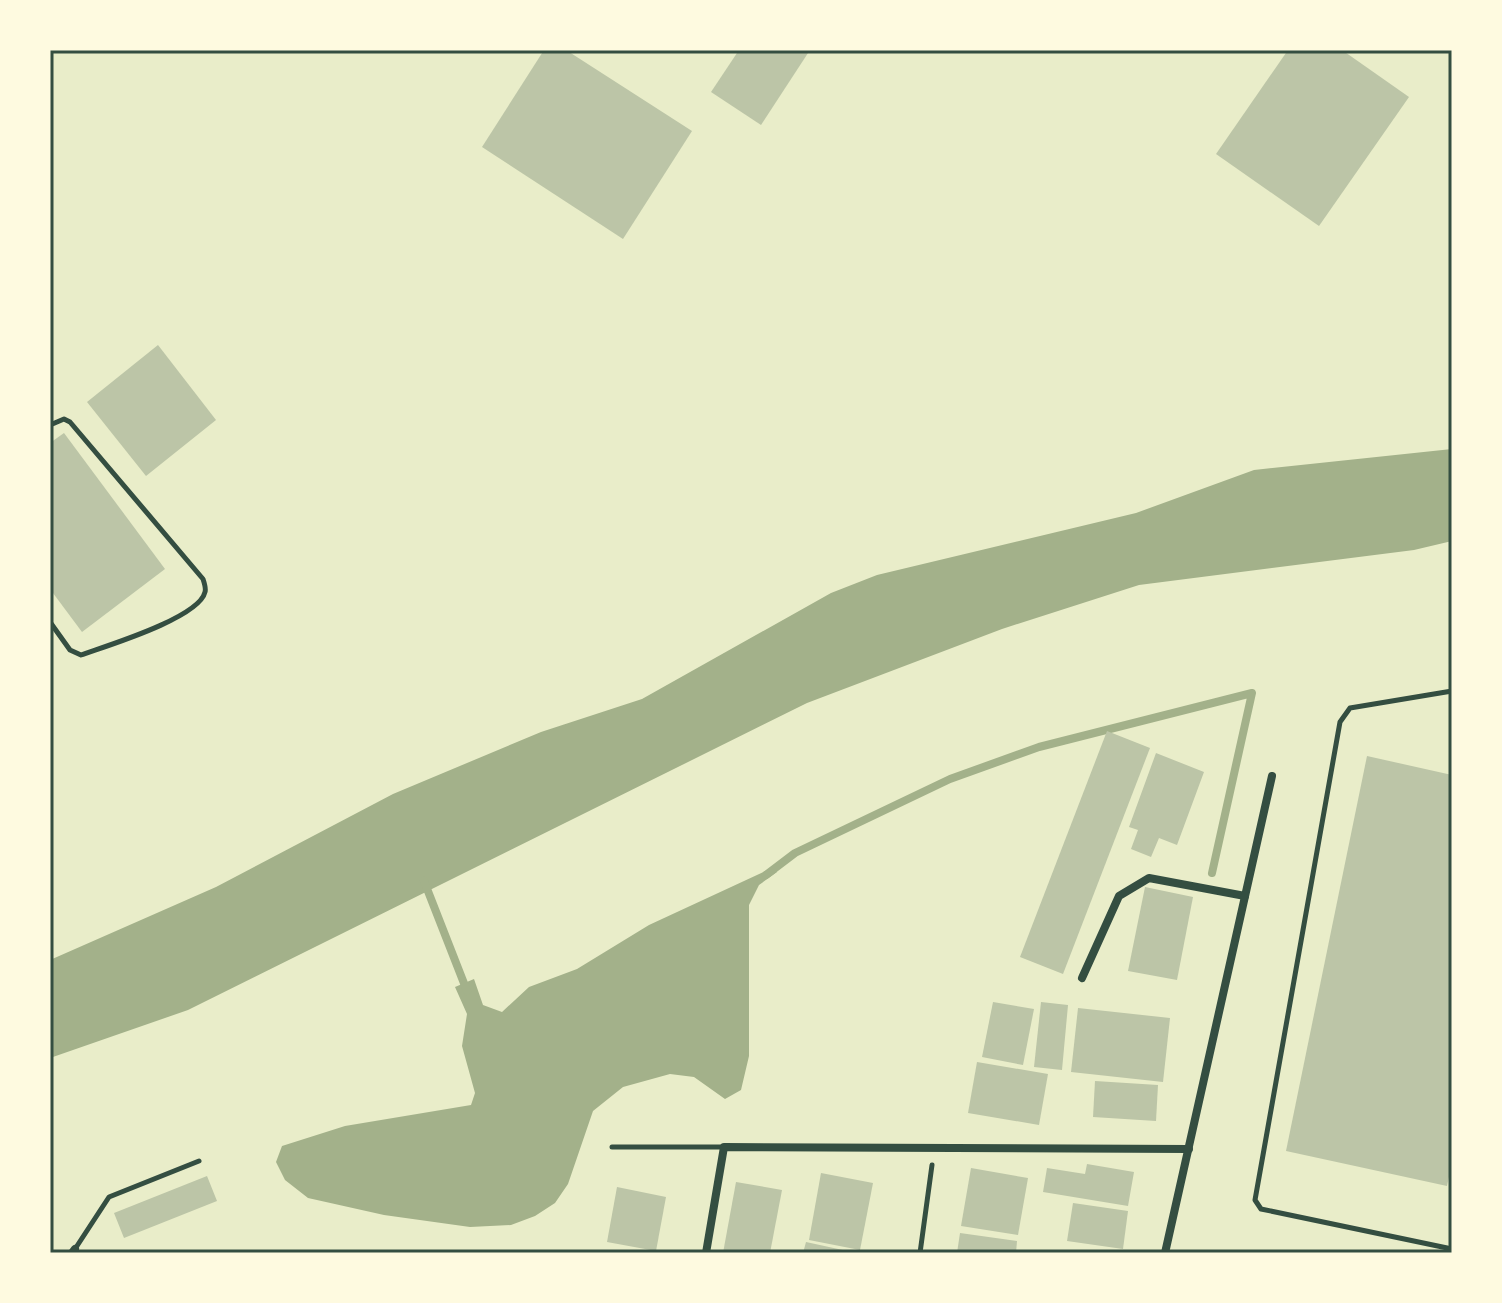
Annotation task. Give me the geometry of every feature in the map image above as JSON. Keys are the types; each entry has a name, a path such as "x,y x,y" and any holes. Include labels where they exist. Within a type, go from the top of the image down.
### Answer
{"street":[{"path":"1165,1253 1272,776"},
{"path":"1082,978 1119,896 1149,878 1245,896"},
{"path":"706,1253 724,1147 1189,1149"}],"lane":[{"path":"50,425 64,419 70,422 203,579 206,590 200,601 157,629 81,655 70,650 50,622"},
{"path":"1452,691 1350,708 1340,722 1255,1200 1261,1209 1452,1249"},
{"path":"612,1147 724,1147"},
{"path":"73,1251 109,1197 199,1161"}],"path":[{"path":"920,1253 934,1148"}],"shaded area":[{"path":"1452,449 1452,541 1414,550 1139,585 1002,629 807,703 188,1010 50,1058 50,960 216,887 393,794 541,732 642,699 831,593 877,575 1136,513 1254,470"},
{"path":"774,867 777,872 759,885 749,905 749,1056 741,1090 725,1099 694,1077 670,1074 623,1087 593,1111 568,1184 555,1203 535,1216 511,1225 470,1227 384,1215 308,1198 285,1180 276,1162 282,1146 345,1126 471,1105 475,1093 462,1046 467,1014 455,987 474,979 483,1005 502,1012 529,987 577,969 649,925"}],"building":[{"path":"544,50 566,50 692,131 623,239 482,147"},
{"path":"739,50 810,50 761,125 711,92"},
{"path":"1288,50 1342,50 1409,97 1319,226 1216,154"},
{"path":"158,345 216,420 146,476 87,402"},
{"path":"64,433 165,569 82,632 50,589 50,443"},
{"path":"1107,731 1150,748 1063,974 1020,957"},
{"path":"1156,753 1204,772 1177,845 1159,838 1151,857 1131,849 1138,830 1129,827"},
{"path":"1367,756 1452,775 1452,1163 1447,1186 1286,1151"},
{"path":"1145,887 1193,897 1177,980 1128,971"},
{"path":"993,1002 1034,1009 1023,1065 982,1057"},
{"path":"1041,1002 1068,1005 1062,1070 1034,1067"},
{"path":"1078,1008 1170,1018 1163,1082 1071,1072"},
{"path":"977,1062 1048,1074 1039,1125 968,1113"},
{"path":"1095,1081 1158,1085 1156,1121 1093,1117"},
{"path":"1087,1164 1134,1172 1128,1206 1043,1192 1047,1168 1085,1174"},
{"path":"971,1168 1028,1178 1018,1235 961,1226"},
{"path":"821,1173 873,1183 860,1250 809,1240"},
{"path":"207,1176 217,1201 124,1238 114,1213"},
{"path":"736,1182 782,1190 770,1253 723,1253"},
{"path":"617,1187 666,1197 656,1251 607,1242"},
{"path":"1073,1203 1128,1211 1123,1249 1067,1241"},
{"path":"960,1233 1017,1241 1016,1253 957,1253"},
{"path":"806,1242 852,1252 852,1253 803,1253"}],"waterway":[{"path":"766,875 795,853 950,779 1039,747 1252,693 1212,873"},
{"path":"424,881 467,991"}]}
